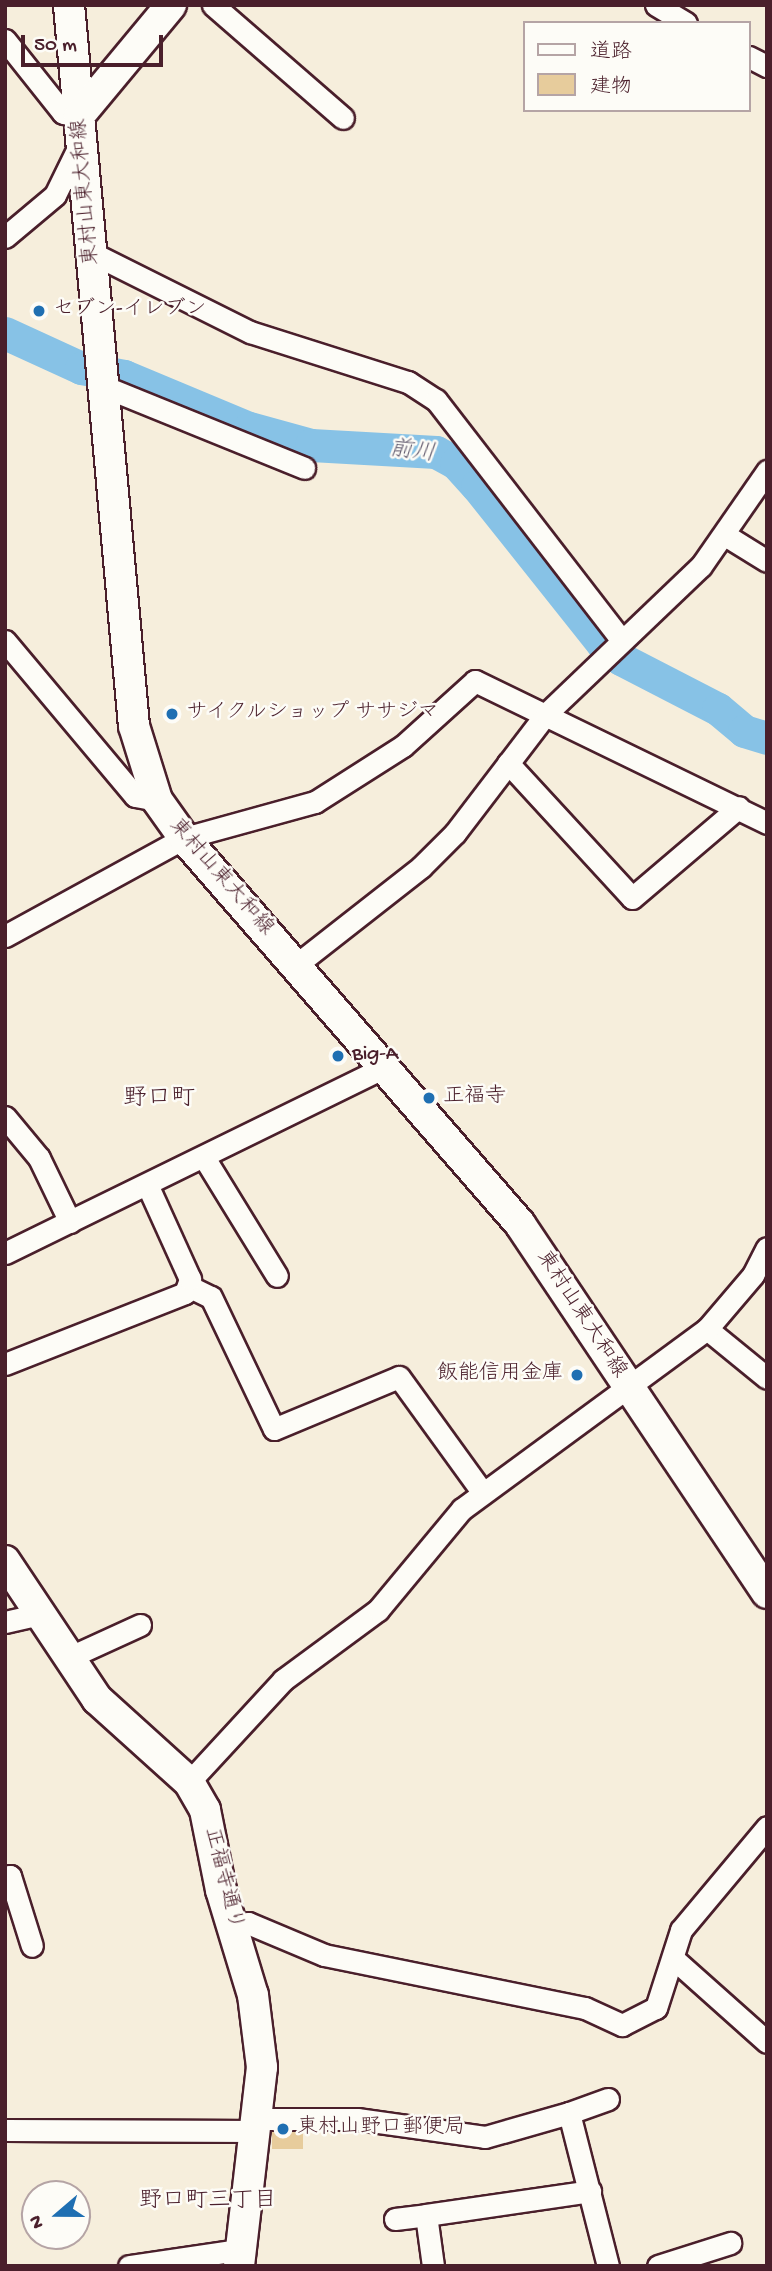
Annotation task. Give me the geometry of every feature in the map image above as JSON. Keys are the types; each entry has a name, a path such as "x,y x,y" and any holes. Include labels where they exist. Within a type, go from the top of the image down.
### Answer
{"main road":[{"name":"東村山東大和線","path":"69,5 134,726 157,800 184,838 520,1224 627,1388 767,1593"},
{"path":"80,127 171,5"},
{"name":"正福寺通り","path":"5,1561 97,1699 189,1782 205,1810 233,1928 253,1995 262,2067 258,2125 239,2258"}],"street":[{"path":"213,5 343,118"},
{"path":"656,5 683,21"},
{"path":"5,40 63,113 80,127 73,166 55,195 5,237"},
{"path":"751,58 767,66"},
{"path":"92,253 250,332 408,382 436,400 614,648"},
{"path":"104,375 304,468"},
{"path":"296,965 421,867 455,833 546,714 614,648 669,601 725,534 767,471"},
{"path":"725,534 767,561"},
{"path":"5,641 135,796 157,800"},
{"path":"5,936 184,838 315,802 402,746 475,681 739,807 767,823"},
{"path":"508,763 632,898 739,807"},
{"path":"5,1253 205,1159 384,1067"},
{"path":"5,1118 39,1158 70,1222"},
{"path":"205,1159 277,1276"},
{"path":"5,1364 185,1293 190,1279 147,1184"},
{"path":"189,1782 283,1680 378,1610 461,1509 707,1329 753,1275 767,1248"},
{"path":"188,1286 211,1297 274,1429 399,1377 482,1493"},
{"path":"707,1329 767,1378"},
{"path":"5,1622 40,1614"},
{"path":"70,1657 140,1625"},
{"path":"233,1928 248,1923 324,1955 381,1962 452,1983 584,2008 622,2025 643,2019 656,2008 675,1959 681,1930 767,1828"},
{"path":"5,1877 10,1876 32,1946"},
{"path":"675,1959 766,2040"},
{"path":"5,2130 258,2125 357,2119 485,2137 608,2099"},
{"path":"569,2113 608,2266"},
{"path":"395,2219 590,2191"},
{"path":"426,2215 433,2266"},
{"path":"658,2266 730,2243"},
{"path":"141,2265 239,2258"}],"building":[{"name":"東村山野口郵便局","path":"272,2132 303,2132 303,2149 272,2149"}],"waterway":[{"name":"前川","path":"5,333 81,368 124,376 249,428 311,445 436,452 456,463 477,486 602,643 621,659 718,709 744,731 767,738"}],"place":[{"name":"セブン-イレブン","path":"39,311"},
{"name":"サイクルショップ ササジマ","path":"172,714"},
{"name":"Big-A","path":"338,1056"},
{"name":"正福寺","path":"429,1098"},
{"name":"飯能信用金庫","path":"577,1375"},
{"name":"東村山野口郵便局","path":"283,2129"}],"district":[{"name":"野口町","path":"159,1100"},
{"name":"野口町三丁目","path":"208,2202"}]}
